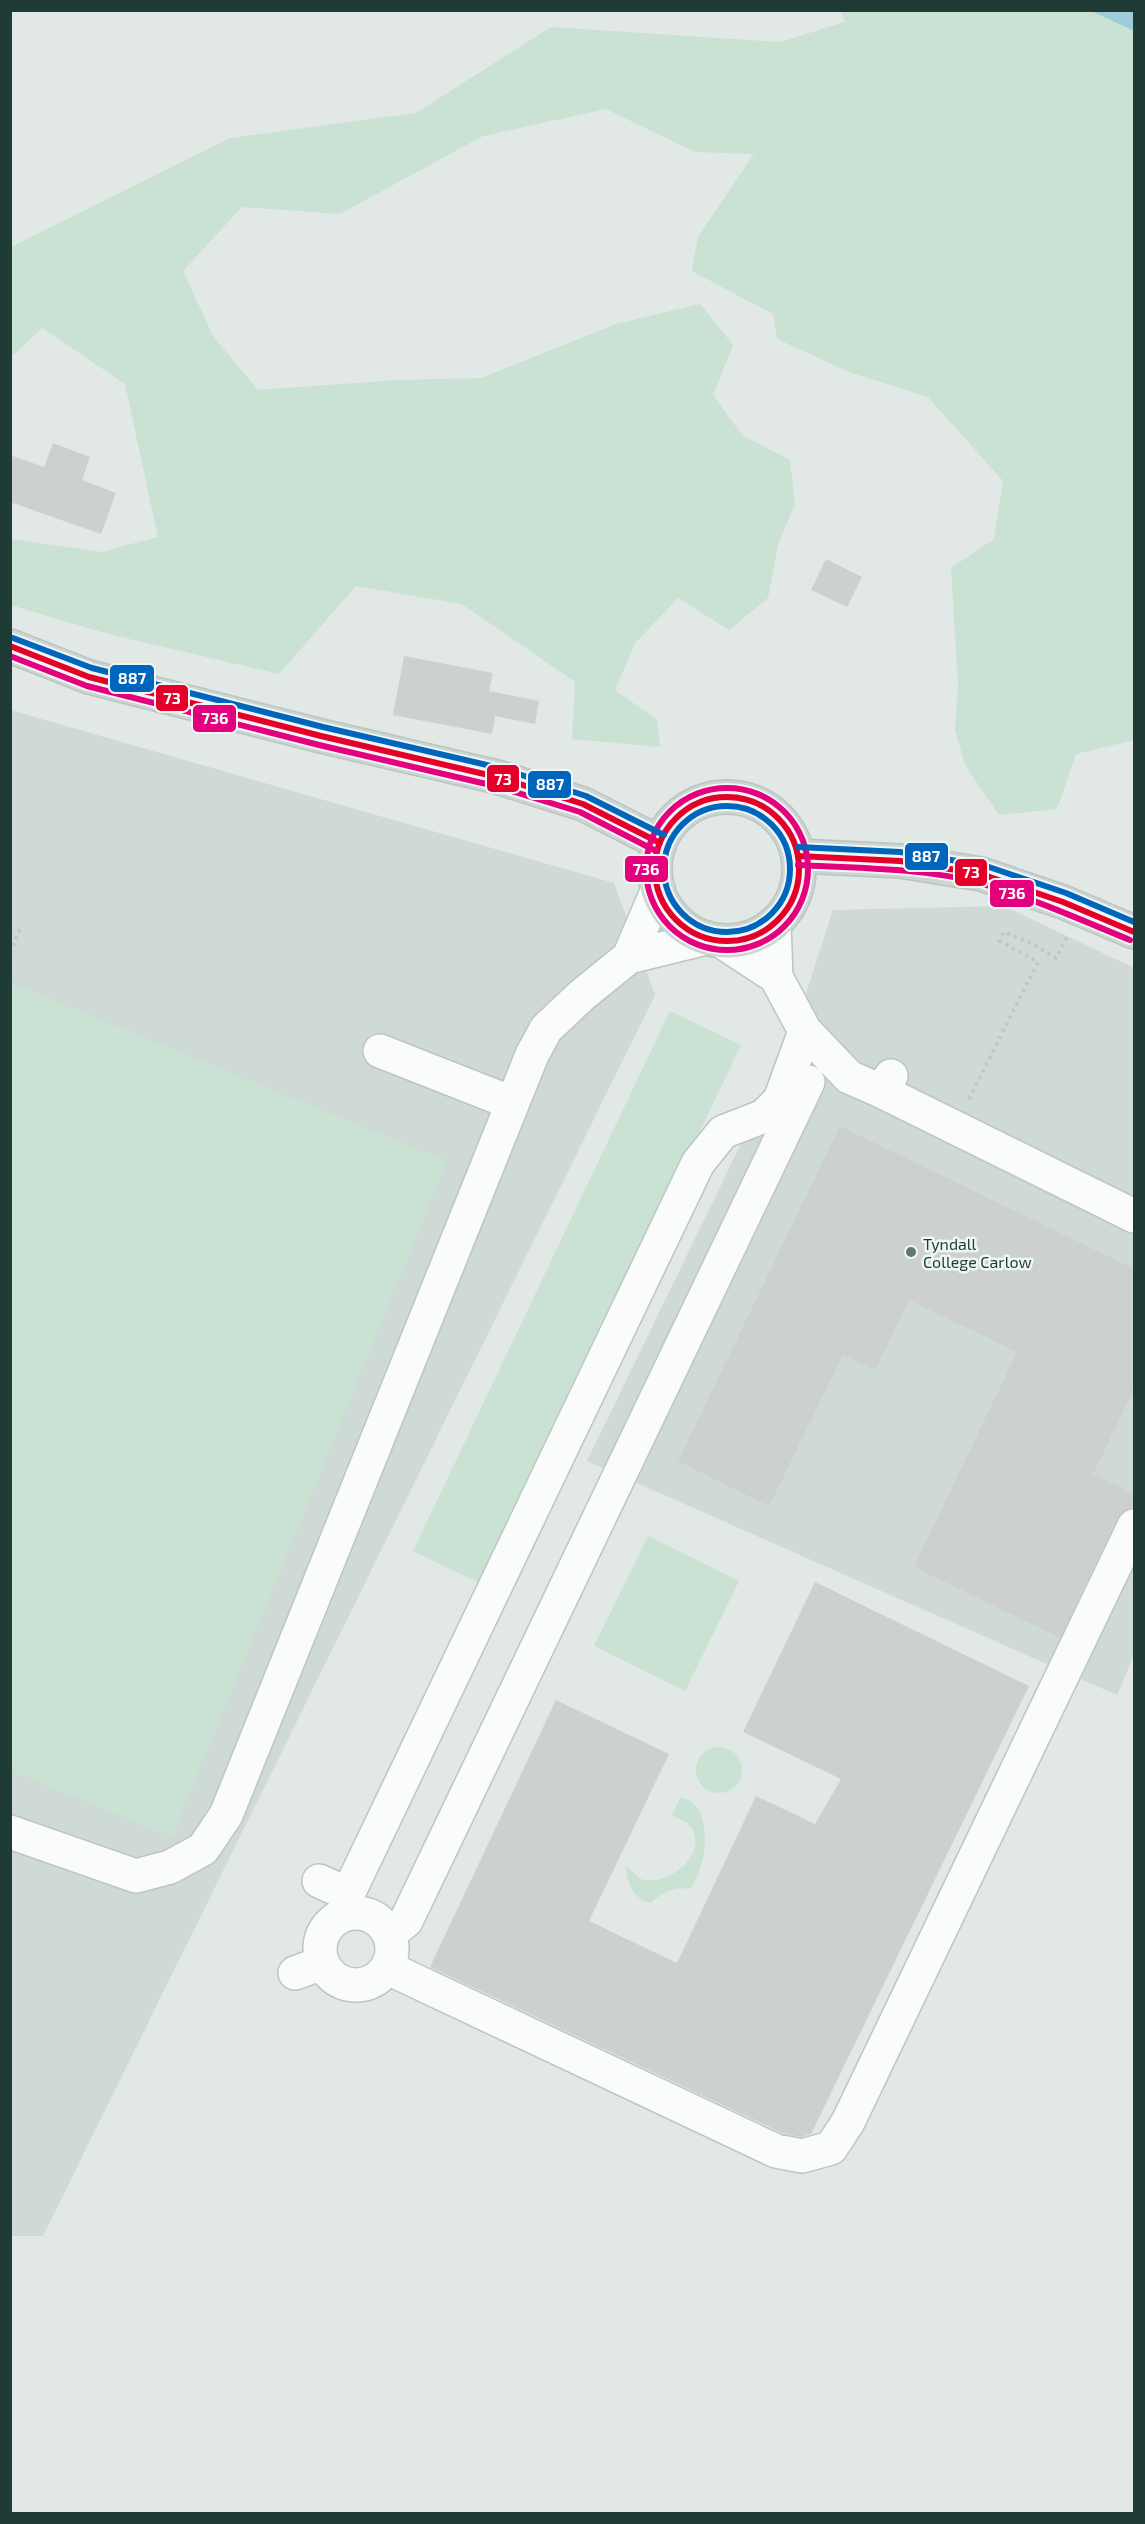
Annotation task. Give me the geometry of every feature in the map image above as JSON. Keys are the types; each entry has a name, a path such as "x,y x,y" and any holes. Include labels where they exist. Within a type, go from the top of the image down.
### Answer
{"main road":[{"path":"10,645 89,677 321,736 497,777 583,804 660,843"},
{"path":"740,798 768,809 788,831 798,856 799,871 795,892 774,924 749,937 713,939 691,931 678,921 663,902 658,889 656,859 660,843 670,825 685,810 711,799 740,798"},
{"path":"798,856 900,861 981,874 1134,932"}],"lane":[{"path":"629,957 658,889"},
{"path":"390,1934 406,1921 795,1112 814,1068 805,1031 776,976 774,924"},
{"path":"10,1832 136,1876 170,1868 203,1849 226,1815 512,1103 532,1055 546,1029 582,995 629,957 713,939 776,976"},
{"path":"805,1031 849,1077 886,1084 954,1128 1134,1216"},
{"path":"338,1896 360,1912 382,1923 390,1934 392,1957 388,1968 381,1977 359,1986 347,1995 328,1973 309,1968 319,1951 321,1938 327,1927 336,1919 338,1896 698,1162 723,1132 764,1116 780,1100 805,1031"},
{"path":"380,1051 512,1103"},
{"path":"388,1968 776,2151 802,2156 831,2148 848,2122 1134,1526"}],"path":[{"path":"954,1128 1038,962 1000,942 1004,933 1031,943 1056,958 1081,910"},
{"path":"10,953 20,929"}],"shaded area":[{"path":"10,710 614,883 655,995 43,2236 11,2236"},
{"name":"Tyndall College Carlow","path":"1004,906 1134,968 1134,1655 1117,1695 587,1461 790,1043 833,910"}],"green space":[{"path":"841,11 1091,11 1134,31 1134,740 1076,754 1057,809 999,815 965,765 955,730 958,684 951,568 994,539 1003,481 928,397 849,372 777,339 773,314 692,271 698,237 754,154 695,152 606,109 483,136 340,214 242,207 183,271 213,336 258,390 398,380 481,378 616,324 700,304 733,345 713,395 742,435 790,460 795,504 778,544 768,598 729,630 678,598 635,643 615,690 657,720 660,747 572,739 575,682 462,604 356,586 279,674 108,634 11,605 11,539 101,552 158,537 125,384 42,328 11,357 11,247 230,138 416,113 551,27 780,42 845,22"},
{"path":"11,983 447,1161 172,1837 11,1771"},
{"path":"670,1011 741,1045 483,1585 413,1551"},
{"path":"648,1536 739,1581 685,1691 594,1646"},
{"path":"719,1747 735,1754 742,1770 735,1786 719,1793 703,1786 696,1770 703,1754"},
{"path":"680,1798 691,1802 699,1811 703,1823 705,1837 701,1867 690,1889 674,1889 651,1903 640,1898 632,1890 626,1867 641,1879 662,1879 682,1867 690,1858 695,1848 695,1838 691,1827 672,1815"}],"water":[{"path":"1091,11 1134,11 1134,31"}],"building":[{"path":"53,443 90,457 82,480 116,493 101,534 10,502 10,455 44,467"},
{"path":"826,559 862,577 847,607 811,590"},
{"path":"404,656 493,673 489,691 539,701 535,724 495,716 492,734 393,715"},
{"name":"Tyndall College Carlow","path":"840,1126 1134,1269 1134,1389 1093,1474 1134,1494 1134,1506 1123,1511 1117,1518 1060,1638 914,1567 1017,1352 909,1300 875,1370 843,1355 769,1506 678,1461"},
{"path":"815,1582 1029,1686 811,2134 801,2137 782,2133 430,1967 556,1700 669,1754 589,1921 677,1963 756,1796 815,1824 841,1779 743,1732"}],"transit line":[{"name":"887","path":"13,638 92,668 323,727 500,768 586,796 664,835"},
{"name":"73","path":"10,646 89,677 321,736 497,777 583,804 660,843"},
{"name":"736","path":"10,656 87,686 319,745 495,786 580,812 656,851"},
{"name":"736","path":"727,788 758,795 772,802 784,812 794,824 801,838 808,869 801,900 794,914 784,926 772,936 758,943 727,950 696,943 682,936 670,926 660,914 653,900 646,869 653,838 660,824 670,812 682,802 696,795 727,788"},
{"name":"73","path":"727,797 754,803 767,809 778,818 787,829 793,842 799,869 793,896 787,909 778,920 767,929 754,935 727,941 700,935 687,929 676,920 667,909 661,896 655,869 661,842 667,829 676,818 687,809 700,803 727,797"},
{"name":"887","path":"727,806 751,811 771,825 785,845 790,869 785,893 771,913 751,927 727,932 703,927 683,913 669,893 664,869 669,845 683,825 703,811 727,806"},
{"name":"887","path":"798,847 900,852 983,865 1066,893 1134,922"},
{"name":"73","path":"798,856 900,861 981,874 1063,902 1134,932"},
{"name":"736","path":"798,865 890,870 958,878 1018,895 1130,940"}],"place":[{"name":"Tyndall College Carlow","path":"911,1252"}]}
